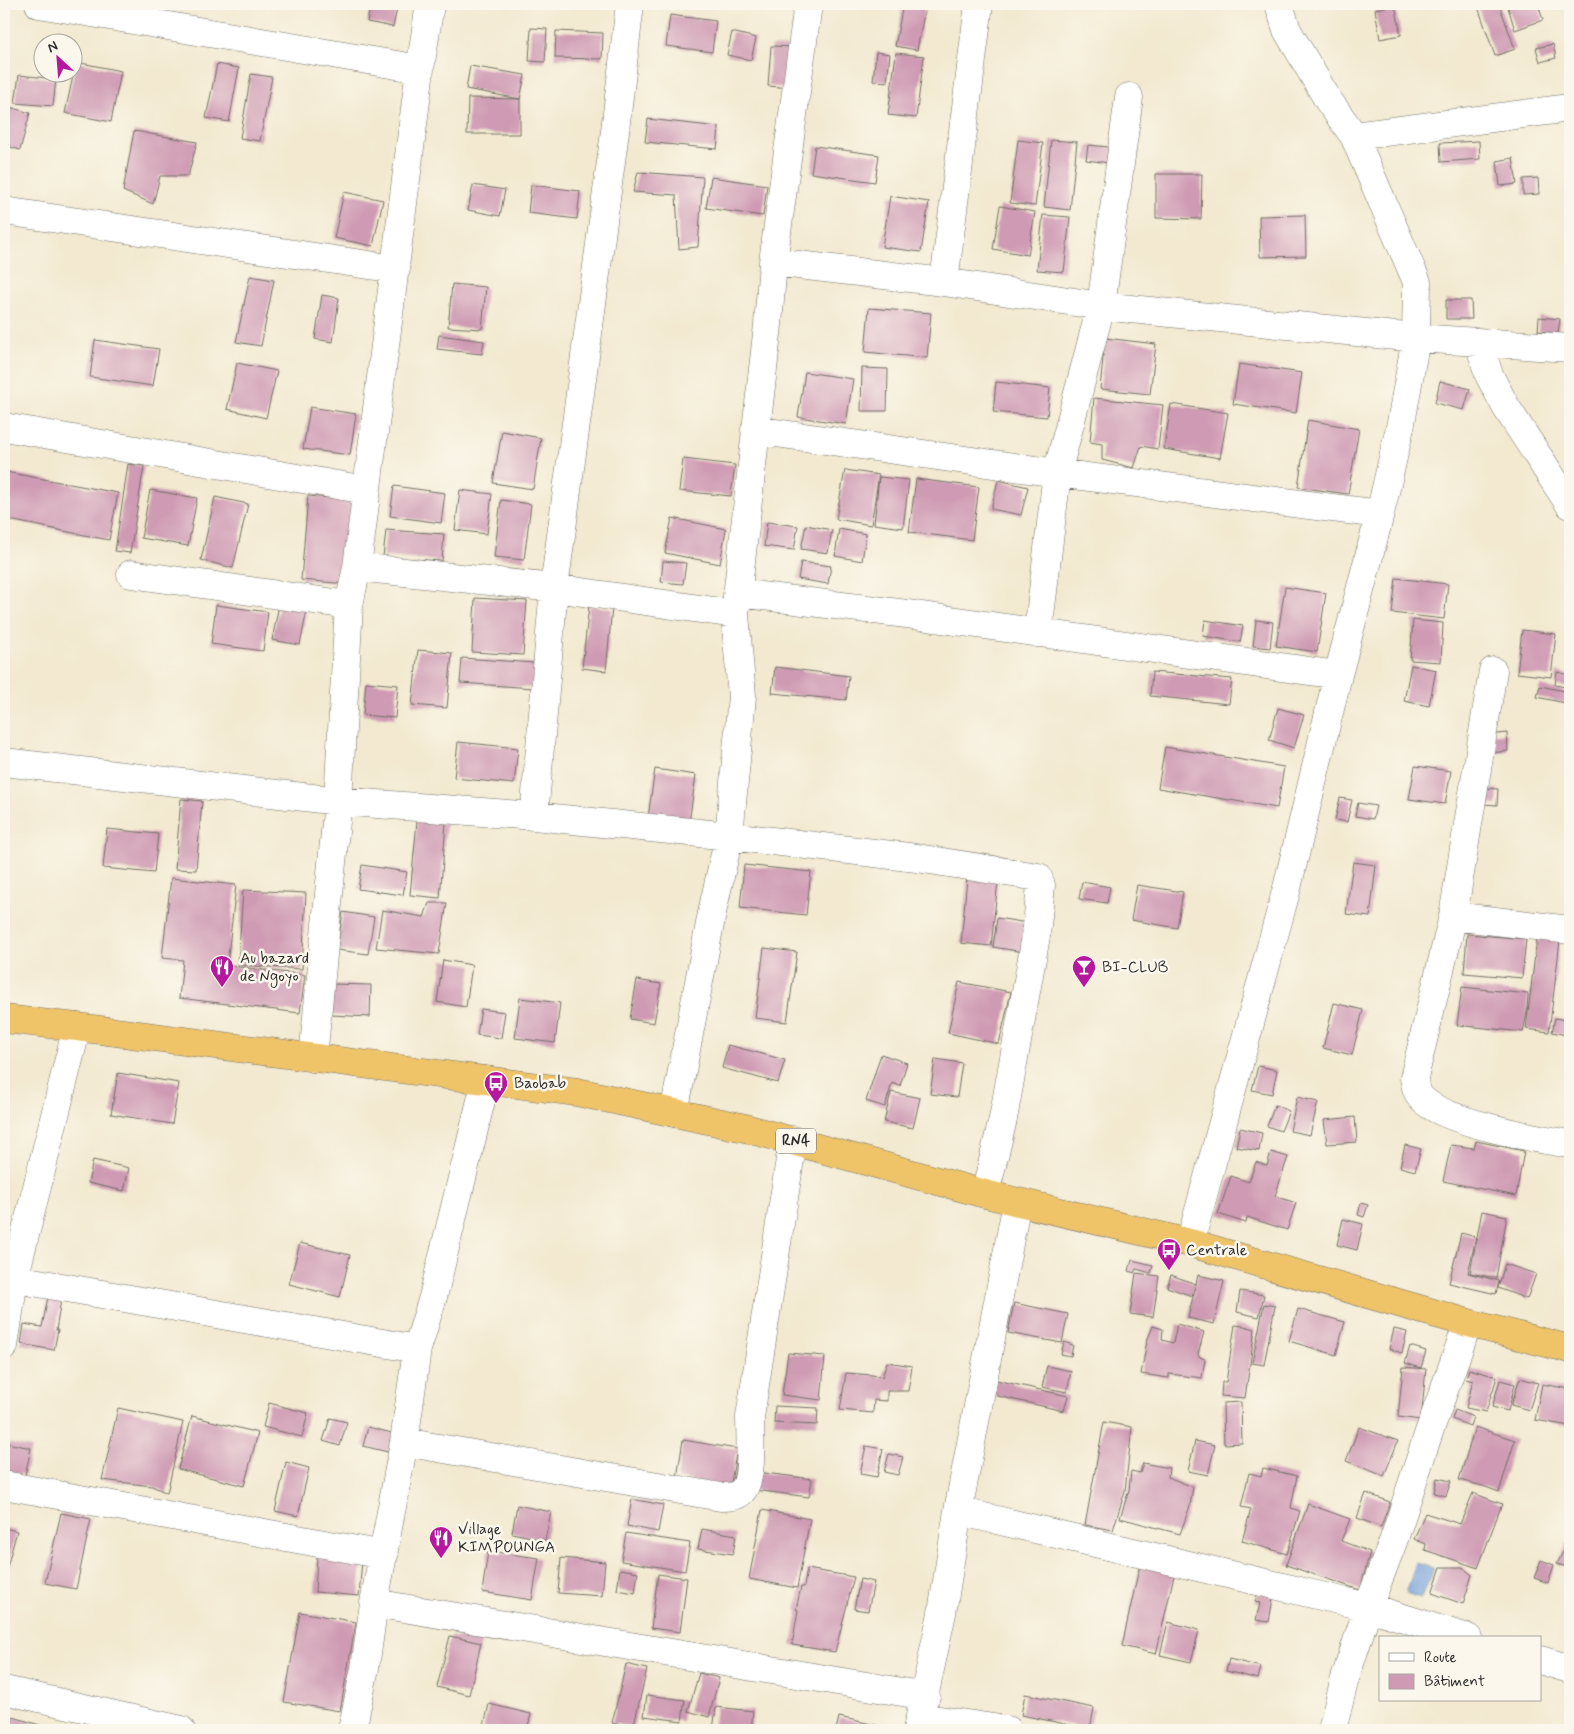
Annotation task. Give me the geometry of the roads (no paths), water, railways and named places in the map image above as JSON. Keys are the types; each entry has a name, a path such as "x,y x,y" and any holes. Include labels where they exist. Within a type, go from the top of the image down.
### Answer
{"highway":[{"name":"RN4","path":"4,1019 577,1092 793,1140 985,1194 1190,1243 1468,1323 1570,1349"}],"street":[{"path":"39,4 420,69"},
{"path":"313,1058 338,801 349,605 357,567 420,69 430,4"},
{"path":"534,816 554,588 613,149 630,4"},
{"path":"674,1113 713,908 729,836 742,696 737,604 768,325 773,262 808,4"},
{"path":"944,282 980,4"},
{"path":"1190,1243 1287,888 1338,675 1380,514 1401,423 1416,338 1417,282 1354,136 1328,100 1288,30 1279,4"},
{"path":"1038,633 1057,473 1101,306 1129,97"},
{"path":"1354,136 1570,108"},
{"path":"4,211 396,269"},
{"path":"773,262 944,282 1101,306 1416,338 1570,348"},
{"path":"1479,342 1489,375 1506,407 1570,505"},
{"path":"4,426 366,490"},
{"path":"755,430 1057,473 1380,514"},
{"path":"357,567 554,588 1038,633 1338,675"},
{"path":"131,574 349,605"},
{"path":"1493,671 1453,916 1414,1078 1416,1089 1422,1099 1454,1117 1536,1139 1570,1144"},
{"path":"4,762 338,801 534,816 729,836 917,858 1038,877 1041,885 1036,936 1003,1119 985,1194"},
{"path":"1453,916 1570,930"},
{"path":"4,1346 9,1278 77,1027"},
{"path":"352,1730 365,1668 374,1603 404,1442 417,1349 433,1297 486,1080"},
{"path":"404,1442 721,1497 730,1497 741,1493 746,1484 751,1448 750,1417 793,1140"},
{"path":"921,1714 942,1613 958,1511 1017,1202"},
{"path":"9,1278 417,1349"},
{"path":"1332,1730 1344,1682 1368,1607 1394,1539 1428,1434 1468,1323"},
{"path":"4,1485 384,1554"},
{"path":"958,1511 1368,1607 1462,1636"},
{"path":"374,1603 1008,1730"},
{"path":"1542,1661 1570,1669"},
{"path":"4,1690 180,1730"}],"water":[{"path":"1416,1563 1433,1568 1422,1598 1406,1593"}],"place":[{"name":"Au bazard de Ngoyo","path":"222,988"},
{"name":"BI-CLUB","path":"1084,988"},
{"name":"Baobab","path":"496,1104"},
{"name":"Centrale","path":"1169,1271"},
{"name":"Village KIMPOUNGA","path":"441,1559"}]}
